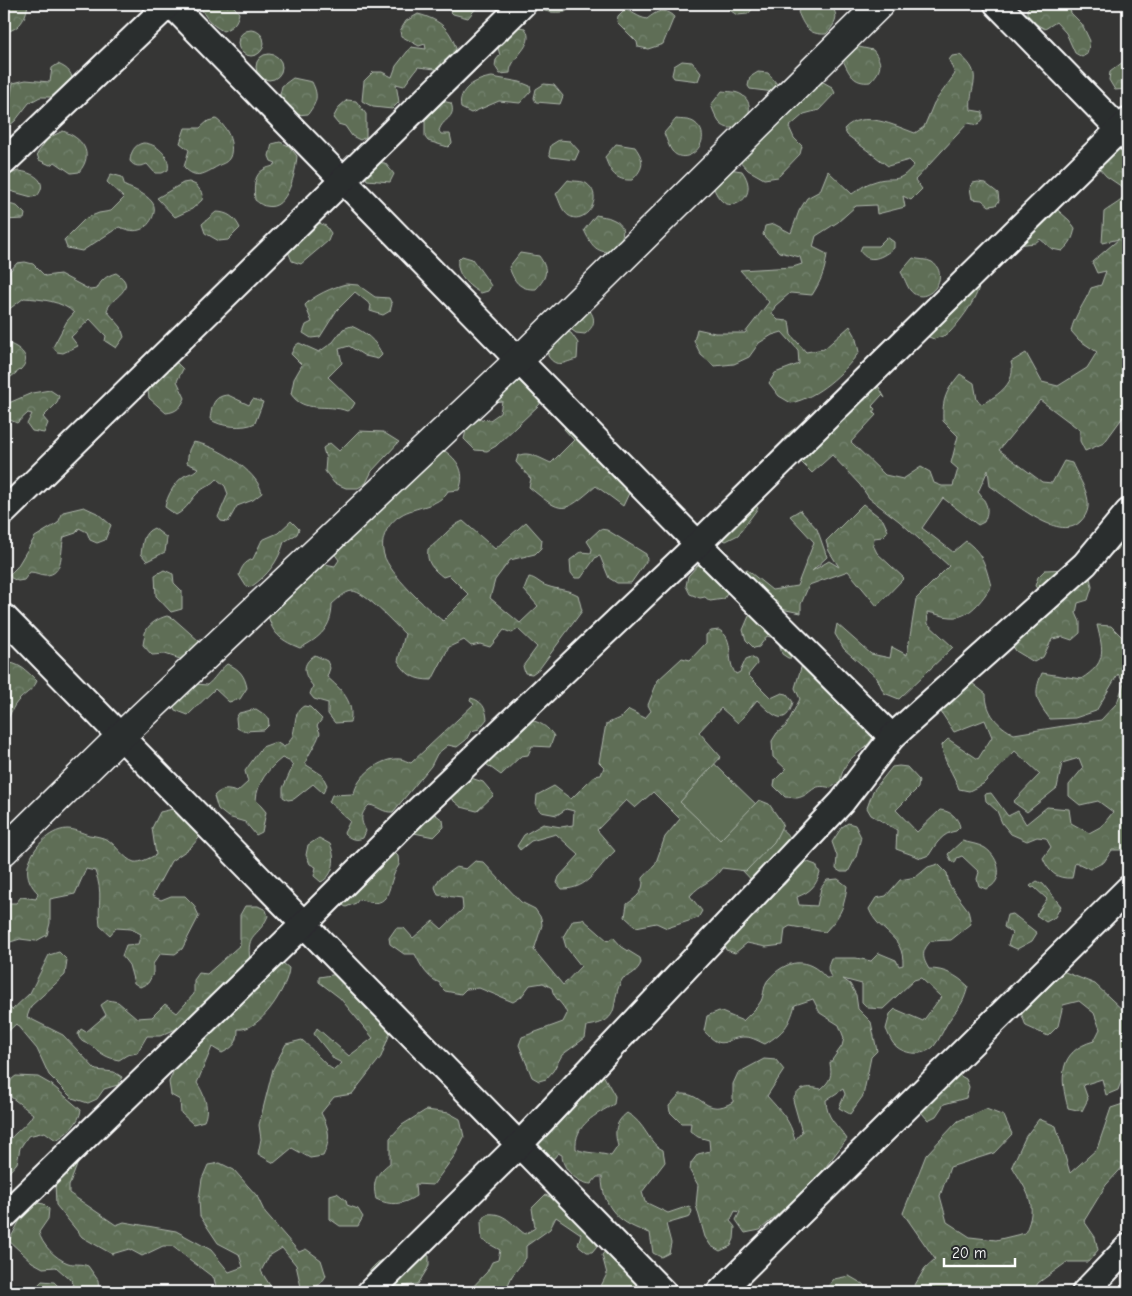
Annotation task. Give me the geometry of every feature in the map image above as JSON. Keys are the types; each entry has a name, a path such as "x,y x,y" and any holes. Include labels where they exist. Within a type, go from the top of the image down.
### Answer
{"street":[{"path":"4,162 170,4 698,544 892,737"},
{"path":"4,512 523,4"},
{"path":"4,851 120,737 518,361 880,4"},
{"path":"4,1216 304,924 414,814 698,544 1125,130 998,4"},
{"path":"370,1292 519,1145 842,802 892,737 1085,564 1128,512"},
{"path":"4,617 663,1292"},
{"path":"720,1292 1128,889"},
{"path":"1085,1292 1128,1247"}],"green space":[{"path":"4,4 28,4 26,14 18,26 4,32"},
{"path":"199,4 232,4 239,13 236,22 223,31 208,20"},
{"path":"449,4 477,4 477,7 468,18 453,14 449,10"},
{"path":"540,4 568,4 569,9 565,12 547,12 542,10"},
{"path":"727,4 757,4 748,14 737,15 728,9"},
{"path":"803,4 830,4 835,12 836,20 826,34 815,33 808,29 798,12"},
{"path":"1032,4 1068,4 1071,13 1082,24 1090,41 1087,54 1082,57 1075,53 1066,33 1056,22 1045,29 1027,19 1027,9"},
{"path":"624,10 647,19 660,11 667,12 674,17 663,44 648,49 638,47 637,42 617,22 618,16"},
{"path":"418,14 433,19 449,32 457,53 444,70 418,67 404,86 396,84 399,102 392,109 373,107 362,101 364,81 373,72 382,72 392,77 396,66 411,47 426,49 425,44 419,46 401,36 400,31 406,21"},
{"path":"513,26 525,28 528,40 526,46 514,61 510,73 500,74 495,66 496,60 500,55 497,45"},
{"path":"251,30 261,33 264,43 261,53 251,56 241,53 238,43 241,33"},
{"path":"854,46 873,50 880,63 877,74 870,82 856,80 845,65 843,60"},
{"path":"269,54 278,58 282,67 278,76 269,80 260,76 256,67 260,58"},
{"path":"960,55 968,62 974,75 971,110 983,112 983,119 978,125 968,123 915,180 922,189 911,200 903,196 905,207 877,214 876,205 856,206 838,222 816,236 813,247 827,254 824,271 815,290 812,295 790,293 775,306 772,314 778,320 789,321 791,335 806,352 824,349 850,326 855,335 859,352 853,360 829,384 811,396 791,403 779,396 769,383 775,373 799,364 798,350 782,332 772,335 759,343 749,357 734,364 714,366 701,355 694,341 697,329 715,333 745,333 769,302 740,270 793,267 802,264 800,257 779,252 763,235 765,226 774,224 791,233 799,211 807,198 820,191 828,171 852,194 870,183 899,178 908,172 914,165 909,160 888,166 847,135 844,129 851,123 869,120 888,123 915,133 924,127 934,103 955,74 949,60 952,56"},
{"path":"1128,58 1128,89 1115,90 1109,80 1110,72"},
{"path":"682,61 692,62 701,73 698,81 674,78 672,75 674,66"},
{"path":"58,64 70,72 72,85 55,97 40,97 29,103 15,121 4,130 4,113 8,112 13,83 26,80 50,82 52,68"},
{"path":"758,72 768,73 777,84 774,92 750,89 748,86 750,77"},
{"path":"492,77 520,82 530,86 531,91 520,103 499,101 471,113 461,108 462,95 469,86 480,80"},
{"path":"293,78 312,82 316,99 308,114 297,115 278,103 282,86"},
{"path":"823,82 832,87 835,93 819,110 804,114 789,127 794,138 802,146 800,154 778,177 764,179 748,170 736,157 756,133 774,128 776,122 794,99 804,101 807,89"},
{"path":"544,84 554,85 563,96 560,104 536,102 534,98 536,89"},
{"path":"722,91 735,92 742,95 748,101 748,115 738,126 732,128 725,127 716,116 711,105"},
{"path":"347,100 356,101 366,114 366,137 360,140 352,136 345,126 338,124 333,118 339,107"},
{"path":"438,100 451,103 451,115 443,123 439,131 441,134 450,134 452,143 448,147 428,141 425,137 425,121"},
{"path":"216,119 224,126 231,141 230,157 225,163 196,175 184,167 189,150 180,143 185,128 200,128 208,121"},
{"path":"676,119 693,122 701,130 701,144 697,150 685,156 678,156 672,151 664,133"},
{"path":"63,131 76,138 84,147 86,159 79,172 71,173 55,162 50,165 39,160 37,154 48,138"},
{"path":"1128,137 1128,191 1106,176 1098,167"},
{"path":"559,140 570,141 579,151 575,160 551,157 549,154 551,145"},
{"path":"280,142 289,146 297,156 293,180 280,203 274,206 265,206 255,200 255,182 261,171 276,163 271,161 269,156 272,144"},
{"path":"143,143 153,145 162,151 167,160 168,170 162,173 155,173 147,164 137,166 130,161 134,149 137,145"},
{"path":"616,144 635,147 642,160 639,172 632,180 618,177 607,162 605,157"},
{"path":"374,162 385,163 394,174 390,182 367,180 365,176"},
{"path":"729,169 742,171 747,180 748,188 742,200 737,204 731,205 725,203 719,197 711,181"},
{"path":"18,171 29,173 38,178 41,186 37,196 32,197 10,191 6,184 9,175"},
{"path":"111,174 122,177 125,186 140,192 150,199 154,206 152,219 143,229 137,231 119,227 82,251 67,248 64,240 86,218 111,211 124,198 107,182"},
{"path":"568,180 587,184 592,190 594,197 589,211 578,218 571,217 565,212 556,194"},
{"path":"189,182 196,185 203,194 202,200 192,209 175,217 157,198 183,183"},
{"path":"973,183 985,183 998,193 999,201 996,205 989,206 982,200 972,199 970,188"},
{"path":"1128,192 1128,414 1123,417 1104,443 1085,451 1080,441 1080,430 1040,400 999,450 1042,482 1052,483 1064,461 1072,463 1088,500 1088,508 1085,515 1080,522 1071,527 1059,527 1034,517 990,486 988,470 978,492 987,506 984,522 978,525 943,498 922,528 953,552 966,541 972,546 985,566 991,586 980,602 964,615 948,617 927,612 928,624 953,647 899,699 884,693 877,678 844,649 835,634 837,624 871,654 890,658 892,647 907,655 916,599 949,566 899,521 869,498 860,485 832,455 812,473 797,458 780,454 782,441 787,434 799,427 806,429 870,371 885,398 882,395 872,406 875,409 873,412 876,415 851,442 885,475 903,479 921,467 930,472 934,483 942,486 953,486 958,469 951,463 958,436 943,421 943,407 951,385 960,374 974,383 977,400 982,404 1005,387 1011,376 1011,362 1026,353 1042,382 1058,386 1087,368 1097,352 1079,340 1071,331 1091,288 1101,285 1106,271 1097,273 1092,262 1119,239 1102,243 1104,212 1120,201"},
{"path":"4,203 17,206 25,214 24,219 4,220"},
{"path":"1052,205 1075,228 1067,246 1062,251 1052,249 1040,239 1035,243 1017,245"},
{"path":"216,212 230,216 240,228 228,240 219,241 205,233 202,224"},
{"path":"596,215 618,222 623,230 619,244 612,252 601,251 594,247 584,230"},
{"path":"315,221 326,226 331,233 328,241 301,264 292,261 287,249"},
{"path":"887,237 894,242 894,248 881,257 868,258 860,251 862,246 878,246"},
{"path":"520,253 539,256 544,265 543,281 536,289 525,288 518,284 511,272 509,267"},
{"path":"462,256 472,259 476,264 491,286 488,291 481,293 472,287 461,275 458,260"},
{"path":"913,258 932,262 938,268 940,275 934,289 923,296 916,295 910,290 901,272"},
{"path":"17,263 33,264 45,276 60,274 90,290 97,289 102,281 112,274 116,273 123,279 125,288 109,306 107,311 121,327 124,337 116,348 105,341 106,336 90,319 71,337 78,346 63,353 57,352 53,347 67,321 74,313 58,303 24,298 4,313 4,296 10,288 10,271"},
{"path":"346,284 358,285 375,297 389,298 392,304 390,311 383,315 370,311 371,305 355,292 337,310 320,337 311,338 303,333 306,325 312,322 305,305 324,292"},
{"path":"979,285 972,303 949,333 934,339 921,334"},
{"path":"584,305 593,315 592,327 585,334 576,333 568,327"},
{"path":"351,326 369,337 377,345 382,355 378,359 365,356 349,346 339,349 342,363 328,377 355,403 352,408 347,411 309,406 296,400 291,394 294,379 302,365 291,354 295,346 299,343 319,352 333,342 343,329"},
{"path":"567,332 571,333 578,343 577,359 561,364 554,362 548,356 548,348"},
{"path":"4,342 18,348 26,360 20,370 4,383"},
{"path":"169,361 177,363 183,369 177,381 185,398 182,404 173,412 166,413 149,398 147,383"},
{"path":"516,374 539,394 540,404 496,446 487,451 475,450 464,439 467,426 480,419 490,420 500,413 502,401 493,402"},
{"path":"50,390 59,396 57,403 43,417 48,423 44,433 32,431 27,424 32,414 28,413 17,423 10,420 4,442 4,405 32,393"},
{"path":"228,395 249,405 253,399 263,402 255,423 245,426 232,426 219,424 210,419 214,402 219,397"},
{"path":"566,425 631,489 623,506 596,486 576,502 563,507 549,503 529,487 531,479 516,462 518,456 526,454 539,457 551,463 574,440 564,429"},
{"path":"359,431 383,432 399,442 372,471 366,483 358,488 346,488 334,483 325,471 326,459 323,448 330,443 339,451"},
{"path":"193,442 212,448 234,460 259,484 262,493 253,500 237,506 228,522 221,521 218,517 228,494 225,486 217,479 200,491 184,510 176,515 165,507 170,494 178,482 198,468 187,463 189,450"},
{"path":"440,448 455,460 461,471 462,477 459,490 448,491 438,501 407,512 392,522 386,532 383,543 387,563 409,590 443,621 469,595 449,575 443,577 433,568 429,562 428,549 454,526 463,521 495,549 526,522 542,540 541,548 535,554 510,560 495,580 490,598 520,623 538,606 524,590 529,577 547,586 578,595 582,611 540,668 532,674 525,673 523,666 537,647 518,629 512,633 504,630 490,647 480,644 471,646 464,640 449,647 432,680 416,678 408,673 398,661 405,634 372,602 358,592 352,591 344,594 332,604 330,619 324,631 313,640 300,648 280,637 272,627 267,606 320,563 335,566 339,560 334,553 334,540"},
{"path":"754,503 758,508 738,535 726,541 717,537"},
{"path":"863,504 883,520 888,531 882,537 874,538 873,545 877,553 904,578 877,606 848,571 809,585 801,604 801,613 771,607 746,577 746,569 772,590 797,586 814,542 790,516 800,510 817,529 827,557 812,571 829,561 839,567 829,551 826,541"},
{"path":"84,507 97,513 111,525 105,540 97,543 90,540 87,532 79,528 76,533 64,537 59,566 56,571 45,575 30,572 24,580 18,581 11,578 10,574 17,567 35,537 58,523 63,512"},
{"path":"291,521 299,529 297,534 284,542 272,568 251,587 246,586 239,575 243,567 253,559 262,540 278,533"},
{"path":"154,528 167,538 165,552 147,561 141,554 143,542 147,533"},
{"path":"600,529 607,530 646,554 647,560 631,583 617,583 609,578 600,556 596,557 581,578 575,578 571,573 570,560 581,552 591,553 592,549 587,541"},
{"path":"1128,533 1128,545 1123,544 1090,577 1092,587 1088,600 1078,603 1076,613 1080,622 1080,633 1072,640 1063,637 1052,639 1043,657 1034,662 1016,651 1010,642 1042,594 1035,586 1038,577 1045,570 1067,569 1120,535"},
{"path":"698,565 706,565 727,584 728,592 724,599 710,601 705,597 700,598 690,594 686,586 688,576"},
{"path":"164,570 173,574 174,583 182,591 182,609 171,612 156,596 155,575"},
{"path":"756,613 795,653 791,658 782,654 778,639 767,636 759,647 754,648 746,640 743,630 749,616"},
{"path":"167,616 173,618 199,641 200,645 180,659 165,654 152,655 143,645 145,633 151,624"},
{"path":"1097,625 1111,626 1128,643 1128,850 1112,850 1104,862 1090,869 1075,862 1072,878 1066,878 1054,874 1045,863 1043,858 1051,847 1046,838 1037,837 1027,841 1011,834 1002,823 997,811 986,801 985,794 991,793 1008,816 1018,811 1026,824 1047,807 1069,809 1071,823 1089,833 1102,826 1113,812 1098,801 1080,805 1069,796 1069,785 1083,768 1079,758 1062,763 1057,788 1027,812 1013,802 1040,774 1015,751 983,784 969,791 959,789 946,762 942,745 948,739 978,759 992,737 985,720 954,732 941,712 954,692 972,683 986,694 988,707 998,723 1014,734 1101,720 1117,703 1124,683 1118,674 1096,711 1075,718 1050,719 1037,697 1037,687 1042,673 1081,679 1095,668 1099,662 1102,650"},
{"path":"719,630 724,634 729,644 731,663 736,674 740,672 746,659 751,657 756,660 757,664 748,675 771,698 782,693 787,694 793,702 790,711 786,716 782,717 772,713 757,700 738,723 721,708 699,732 721,757 680,802 720,840 759,800 769,804 783,824 774,842 746,871 722,868 714,877 690,896 702,911 698,918 667,928 656,923 636,927 625,917 627,904 639,894 643,878 655,865 665,837 680,819 653,792 635,808 626,800 597,830 615,851 592,876 572,888 562,889 557,883 559,877 579,855 556,834 531,841 520,850 517,846 524,835 543,824 561,827 573,825 574,811 566,809 557,815 541,812 536,806 537,795 554,786 571,799 594,776 601,775 604,767 599,762 606,724 622,717 629,710 645,718 651,711 648,705 658,680 682,658 690,660 706,643 706,635 711,631"},
{"path":"315,655 327,661 330,668 327,677 346,696 350,708 350,722 335,723 328,714 328,703 314,699 310,694 313,686 307,677 305,669 307,662"},
{"path":"803,661 875,733 866,746 847,764 840,781 831,788 819,787 797,798 785,797 774,786 775,780 786,769 773,757 772,741 777,733 786,726 800,699 795,688"},
{"path":"4,662 22,668 37,681 32,689 15,705 4,728"},
{"path":"227,664 238,670 245,680 247,688 240,699 229,702 215,689 188,715 175,710 173,705 196,684 207,685"},
{"path":"471,698 481,703 486,712 487,719 479,729 471,731 466,740 457,747 448,745 437,754 431,766 393,812 369,805 362,817 366,831 363,838 355,839 346,835 344,833 350,821 329,802 332,795 354,794 356,787 365,774 385,761 400,759 411,763 474,704 470,701"},
{"path":"304,706 310,707 322,719 317,726 320,733 305,764 322,775 327,785 323,793 313,784 294,799 288,800 283,797 283,788 293,766 289,761 282,758 272,767 261,782 256,800 266,812 262,832 256,835 245,822 228,817 218,809 214,796 225,790 237,792 248,782 245,771 262,747 276,742 284,747 289,742 294,731 297,714"},
{"path":"256,709 268,717 269,725 264,730 243,731 237,728 236,718 239,713"},
{"path":"530,720 544,725 552,733 554,736 550,747 532,746 528,755 521,756 501,775 483,762"},
{"path":"692,742 798,845 758,887 656,779"},
{"path":"892,767 907,767 919,780 918,788 896,810 917,832 940,810 953,815 960,827 943,837 929,855 921,858 896,849 897,830 871,815 867,808 873,791"},
{"path":"465,776 483,782 494,795 477,811 461,807 448,796"},
{"path":"173,809 190,820 196,827 200,837 190,848 171,861 152,896 161,900 171,896 185,896 194,905 199,916 182,949 175,954 161,953 153,964 153,974 148,983 140,987 134,983 129,965 122,956 126,945 138,944 141,934 131,929 116,928 110,935 100,926 100,893 95,871 86,869 75,894 50,899 50,923 47,935 36,941 20,939 4,944 4,903 16,903 21,897 36,899 38,893 30,881 28,866 33,853 47,837 60,830 76,830 108,840 127,858 134,862 139,862 156,855 152,828 160,812"},
{"path":"432,812 443,820 444,827 434,837 414,833 410,830"},
{"path":"848,823 855,825 861,837 856,857 848,872 841,872 836,869 837,856 832,842 842,827"},
{"path":"319,838 330,844 333,854 332,870 326,879 321,882 314,876 316,867 310,864 306,855 308,845"},
{"path":"962,841 983,847 994,858 997,864 998,876 992,886 986,889 979,886 977,879 979,872 962,856 957,858 955,863 952,862 948,854"},
{"path":"393,851 398,856 399,865 384,899 378,902 370,902 359,899 356,903 346,907 341,904 341,898 358,889 357,881"},
{"path":"475,861 483,862 521,902 535,909 541,918 542,925 534,950 563,985 581,966 566,947 563,937 573,920 583,919 608,941 613,937 622,947 640,958 641,963 636,970 623,978 611,1015 607,1020 587,1026 585,1038 562,1055 546,1079 539,1081 532,1077 519,1045 522,1037 563,1022 567,1014 554,995 552,988 543,983 530,985 521,997 513,1002 479,988 466,989 461,994 445,991 440,986 440,983 431,978 425,971 415,954 404,954 390,944 389,938 396,928 404,928 413,938 433,921 442,929 463,909 462,898 438,895 435,887 439,879 456,867 466,869"},
{"path":"805,861 816,865 820,873 817,882 812,888 797,897 799,905 817,906 821,888 827,880 838,879 847,886 841,911 825,932 790,926 785,929 783,945 766,947 747,943 735,953 726,950 724,945 749,919 758,914 762,900 785,884 793,867"},
{"path":"938,864 947,873 949,885 968,910 971,924 951,940 931,941 925,948 924,958 929,969 950,973 968,986 962,1002 930,1050 919,1053 907,1052 897,1047 889,1036 886,1029 890,1014 895,1009 923,1021 941,997 921,978 914,980 883,1009 868,1008 862,1002 862,984 843,979 850,984 856,995 858,1009 871,1022 877,1051 871,1057 863,1096 850,1114 839,1108 845,1094 843,1089 826,1100 830,1117 847,1139 814,1182 760,1230 745,1233 736,1220 740,1212 735,1211 730,1221 735,1227 731,1246 720,1251 711,1246 705,1237 696,1205 698,1185 690,1171 691,1163 698,1154 710,1151 709,1140 698,1137 690,1131 691,1123 681,1123 670,1112 669,1106 680,1094 688,1094 710,1106 724,1106 733,1102 733,1084 738,1073 764,1059 776,1060 784,1070 767,1096 788,1121 795,1140 802,1132 793,1100 798,1092 804,1088 821,1089 827,1083 831,1075 830,1063 842,1046 844,1038 839,1025 820,1013 813,999 795,1005 785,1028 765,1044 746,1037 739,1037 721,1043 716,1042 704,1031 707,1016 719,1011 743,1021 759,1004 768,980 775,973 790,964 804,963 812,966 826,978 832,978 828,969 831,958 856,958 871,961 879,953 896,960 899,966 903,965 900,947 873,917 869,909 876,898 886,896 900,880 916,877 928,867"},
{"path":"1037,881 1043,884 1061,906 1055,917 1046,922 1036,915 1047,899 1034,887 1030,886"},
{"path":"245,906 258,906 266,910 268,916 251,939 250,960 176,1029 160,1036 147,1036 137,1053 127,1055 119,1060 105,1055 80,1040 78,1034 81,1029 86,1032 106,1015 101,1005 108,1000 118,1002 137,1018 152,1017 165,1004 177,1013 194,994 194,980 199,973 207,974 240,945 240,915"},
{"path":"1013,914 1037,933 1032,941 1017,949 1008,945 1012,933 1004,927 1007,915"},
{"path":"59,952 67,960 65,975 31,1006 27,1017 63,1035 96,1070 114,1072 122,1077 118,1085 104,1089 97,1099 88,1103 72,1098 49,1075 37,1049 16,1024 4,1035 4,1001 12,1010 30,993 49,955"},
{"path":"271,962 283,963 289,968 284,986 264,1016 246,1028 238,1029 236,1041 230,1049 222,1053 212,1047 197,1083 205,1101 206,1116 204,1121 193,1124 181,1113 180,1100 171,1095 169,1082 175,1067"},
{"path":"1060,970 1095,984 1128,1015 1128,1063 1118,1090 1106,1095 1102,1079 1083,1085 1088,1099 1082,1111 1068,1108 1065,1097 1064,1067 1074,1051 1094,1041 1100,1029 1094,1013 1079,1001 1063,1005 1058,1026 1048,1036 1026,1026 1020,1010"},
{"path":"338,974 352,986 355,996 381,1019 390,1033 381,1057 352,1094 334,1097 321,1113 328,1134 323,1156 310,1158 292,1148 274,1163 258,1154 261,1139 259,1125 273,1069 286,1044 302,1040 334,1070 342,1063 334,1059 314,1034 317,1028 349,1056 373,1038 340,998 319,982 319,977"},
{"path":"587,1064 602,1073 615,1096 614,1104 594,1116 582,1127 576,1140 576,1149 611,1156 618,1146 616,1128 620,1120 627,1113 639,1122 654,1143 663,1150 665,1162 642,1192 645,1202 668,1213 689,1206 692,1211 690,1217 666,1224 671,1243 669,1253 661,1257 653,1253 650,1233 630,1225 615,1214 605,1198 602,1177 597,1177 591,1184 581,1181 567,1170 562,1155 558,1153 554,1158 548,1159 534,1147 567,1074 577,1065"},
{"path":"957,1074 966,1079 969,1087 966,1098 944,1104 936,1116 928,1120 921,1112 927,1099"},
{"path":"16,1076 38,1077 52,1085 81,1110 78,1119 72,1127 56,1140 45,1132 28,1136 20,1148 17,1163 4,1178 3,1157 6,1145 33,1114 11,1097 10,1082"},
{"path":"1126,1103 1128,1105 1128,1161 1106,1185 1084,1221 1095,1237 1098,1250 1088,1262 1067,1262 1038,1283 1033,1292 918,1292 912,1290 925,1268 935,1259 903,1213 926,1155 958,1121 986,1109 1004,1116 1012,1134 994,1153 950,1167 940,1196 947,1222 970,1237 996,1240 1025,1233 1029,1223 1031,1206 1029,1198 1012,1166 1026,1136 1039,1119 1056,1126 1070,1173 1097,1149 1111,1108"},
{"path":"426,1110 449,1113 460,1119 464,1137 455,1155 433,1185 415,1184 416,1196 411,1199 396,1204 376,1199 376,1178 390,1163 390,1138 402,1125"},
{"path":"79,1160 69,1186 69,1193 116,1225 124,1222 176,1231 211,1250 229,1272 243,1267 239,1254 218,1243 200,1216 199,1199 202,1179 208,1165 220,1163 234,1170 257,1196 265,1213 299,1252 306,1249 321,1260 326,1276 316,1287 301,1287 296,1265 282,1248 269,1256 261,1271 274,1292 217,1292 214,1278 172,1246 163,1246 142,1256 129,1249 112,1254 82,1237 56,1205 55,1182"},
{"path":"337,1193 346,1200 347,1205 358,1209 363,1217 358,1226 340,1226 330,1219 330,1195"},
{"path":"545,1195 556,1199 598,1234 597,1246 592,1252 587,1252 578,1245 581,1234 556,1217 550,1229 526,1246 526,1258 512,1276 505,1292 468,1292 487,1272 492,1262 498,1260 500,1250 482,1240 481,1222 487,1214 503,1217 525,1234 535,1228 532,1208"},
{"path":"32,1202 44,1204 49,1209 48,1219 39,1232 46,1246 63,1261 70,1264 88,1266 98,1280 99,1292 76,1292 72,1281 56,1267 43,1268 32,1262 9,1241"},
{"path":"415,1248 429,1256 429,1266 418,1284 404,1286 400,1292 357,1292 368,1273 379,1261"},
{"path":"606,1250 630,1269 628,1276 643,1292 600,1292 607,1274 602,1255"},
{"path":"849,1276 863,1284 868,1292 823,1292 834,1279"},
{"path":"42,1281 54,1282 64,1292 37,1292 38,1285"}]}
